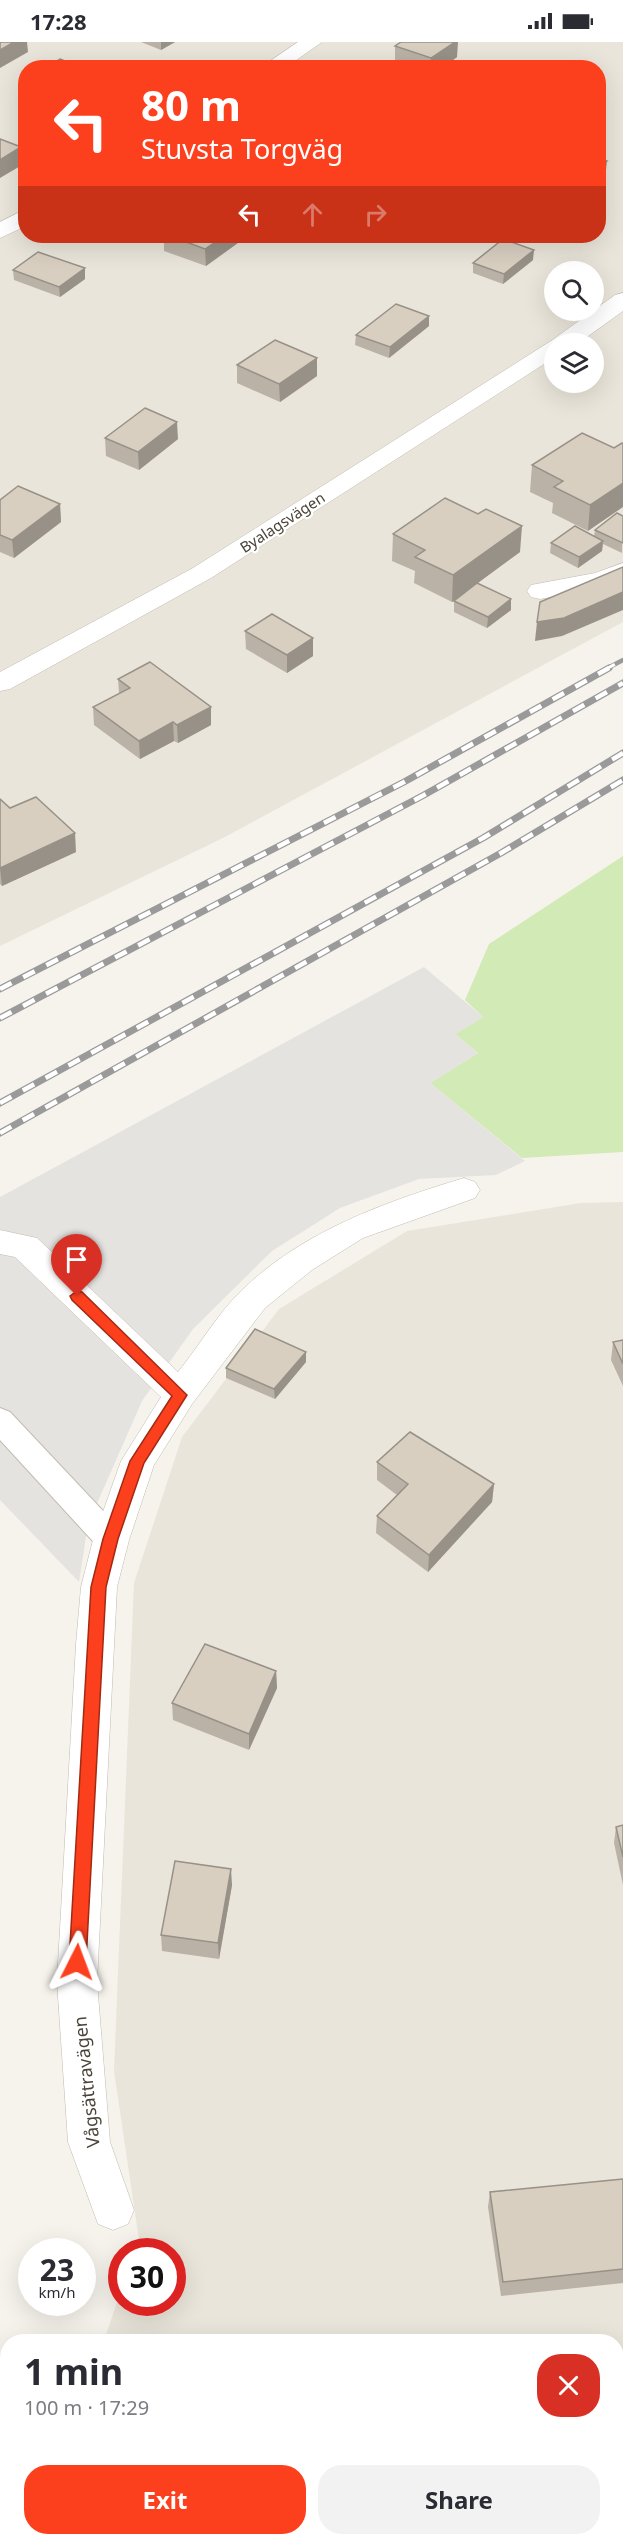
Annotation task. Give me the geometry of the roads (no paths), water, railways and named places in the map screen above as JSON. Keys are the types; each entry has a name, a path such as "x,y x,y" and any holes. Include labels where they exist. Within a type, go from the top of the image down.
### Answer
{"street":[{"path":"283,60 312,42"},
{"path":"0,231 18,221"},
{"path":"576,333 623,300"},
{"name":"Byalagsvägen","path":"0,683 202,573 544,354"},
{"path":"540,591 601,580 623,571"},
{"name":"Vågsättravägen","path":"113,2210 89,2142 76,1982 94,1644 99,1587 111,1539 138,1461 180,1395 253,1299 300,1261 352,1230 464,1190"},
{"path":"0,1242 25,1246 180,1395"}],"lane":[{"path":"0,1420 111,1539"}],"railway":[{"path":"606,669 623,660"},
{"path":"0,989 404,782 609,668"},
{"path":"0,1018 424,795 623,683"},
{"path":"0,1103 483,838 623,753"},
{"path":"0,1133 501,853 623,780"}]}
